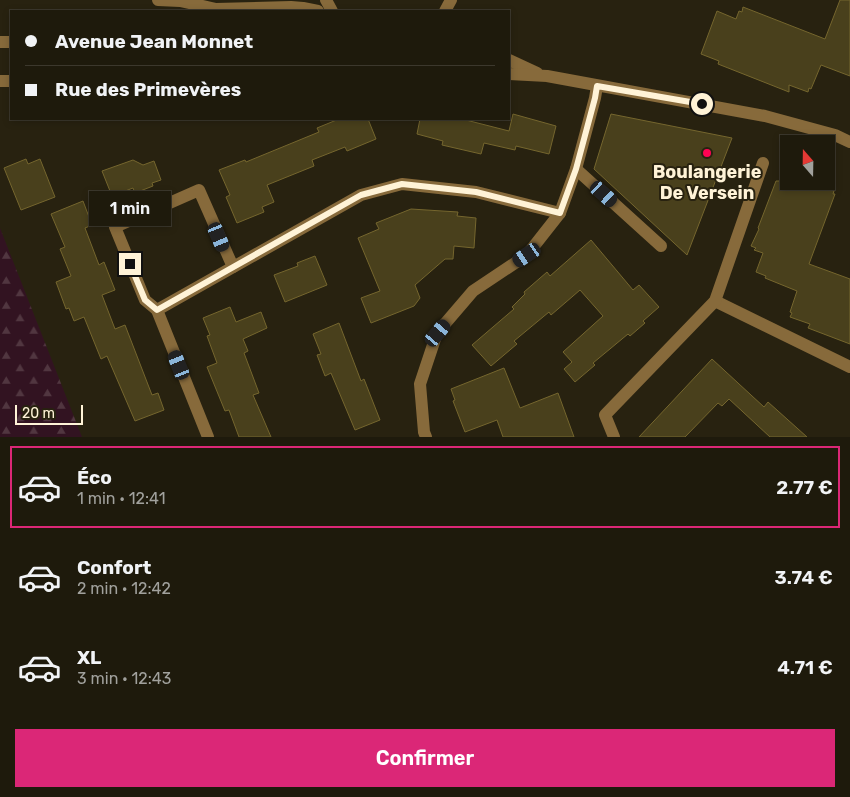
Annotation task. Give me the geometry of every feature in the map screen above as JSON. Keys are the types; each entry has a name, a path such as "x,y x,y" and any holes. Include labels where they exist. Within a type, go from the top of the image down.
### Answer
{"street":[{"path":"158,0 182,0 216,9 291,7 313,10"},
{"path":"510,60 547,76"},
{"path":"510,74 547,76 765,116 835,135 850,142"},
{"path":"426,437 420,384 438,333 473,291 527,255 560,213 576,169 597,86"},
{"path":"614,437 605,415 715,301 763,163"},
{"path":"576,169 661,246"},
{"path":"157,310 361,195 402,184 476,192 560,213"},
{"path":"208,437 157,310 145,300 115,228 199,190 233,268"},
{"path":"715,301 850,367"}],"green space":[{"path":"0,228 82,437 0,437"}],"building":[{"path":"840,0 850,0 850,76 821,65 808,92 789,85 789,92 718,64 719,61 701,54 717,11 736,19 739,11 742,12 743,7 825,39"},
{"path":"513,114 556,126 549,154 516,146 515,150 484,143 481,154 442,145 443,141 417,134 420,120 466,120 509,131"},
{"path":"611,114 732,138 687,255 594,169"},
{"path":"337,120 368,120 376,139 347,151 345,147 312,160 314,166 267,185 274,202 262,207 264,212 237,223 226,197 230,195 219,170 245,160 246,162 319,132 317,128"},
{"path":"26,159 28,164 40,159 55,197 21,210 4,168"},
{"path":"133,160 143,165 154,161 161,180 152,183 153,186 135,193 133,188 112,196 102,171"},
{"path":"776,181 780,181 780,190 834,191 833,194 835,194 809,264 850,279 850,344 808,328 810,324 790,317 797,291 765,278 766,276 756,272 763,253 754,250 756,248 751,246"},
{"path":"83,201 92,225 85,228 99,265 104,262 115,290 102,295 115,329 125,325 152,395 158,393 164,410 135,421 107,356 101,359 84,317 74,321 69,308 66,309 56,282 71,276 60,249 65,247 51,214"},
{"path":"411,209 458,212 457,216 476,218 474,248 454,246 453,259 445,259 415,285 420,298 414,306 371,323 361,298 380,291 358,238 379,229 376,223"},
{"path":"591,240 633,290 639,285 659,307 643,321 645,323 630,336 628,334 593,363 595,365 575,382 564,369 572,362 563,352 603,316 580,290 551,315 549,312 514,341 517,344 491,366 472,345 514,309 512,307 525,294 524,292 547,272 550,276"},
{"path":"315,256 327,285 285,302 274,275 298,266 297,263"},
{"path":"230,307 236,322 261,312 267,328 243,339 248,351 244,353 259,393 253,395 271,437 239,437 229,410 225,411 207,367 217,363 207,336 210,335 203,318"},
{"path":"339,323 361,381 364,379 380,420 355,430 331,373 325,376 317,355 321,354 313,334"},
{"path":"712,359 764,407 768,402 807,437 770,437 729,399 722,406 718,403 685,437 639,437"},
{"path":"504,368 520,408 558,393 574,437 503,437 497,420 465,432 453,401 455,400 451,389"}],"place":[{"name":"Boulangerie De Versein","path":"707,153"}],"route":[{"path":"130,264 145,300 157,310 361,195 402,184 476,192 560,213 576,169 597,86 702,104"}]}
